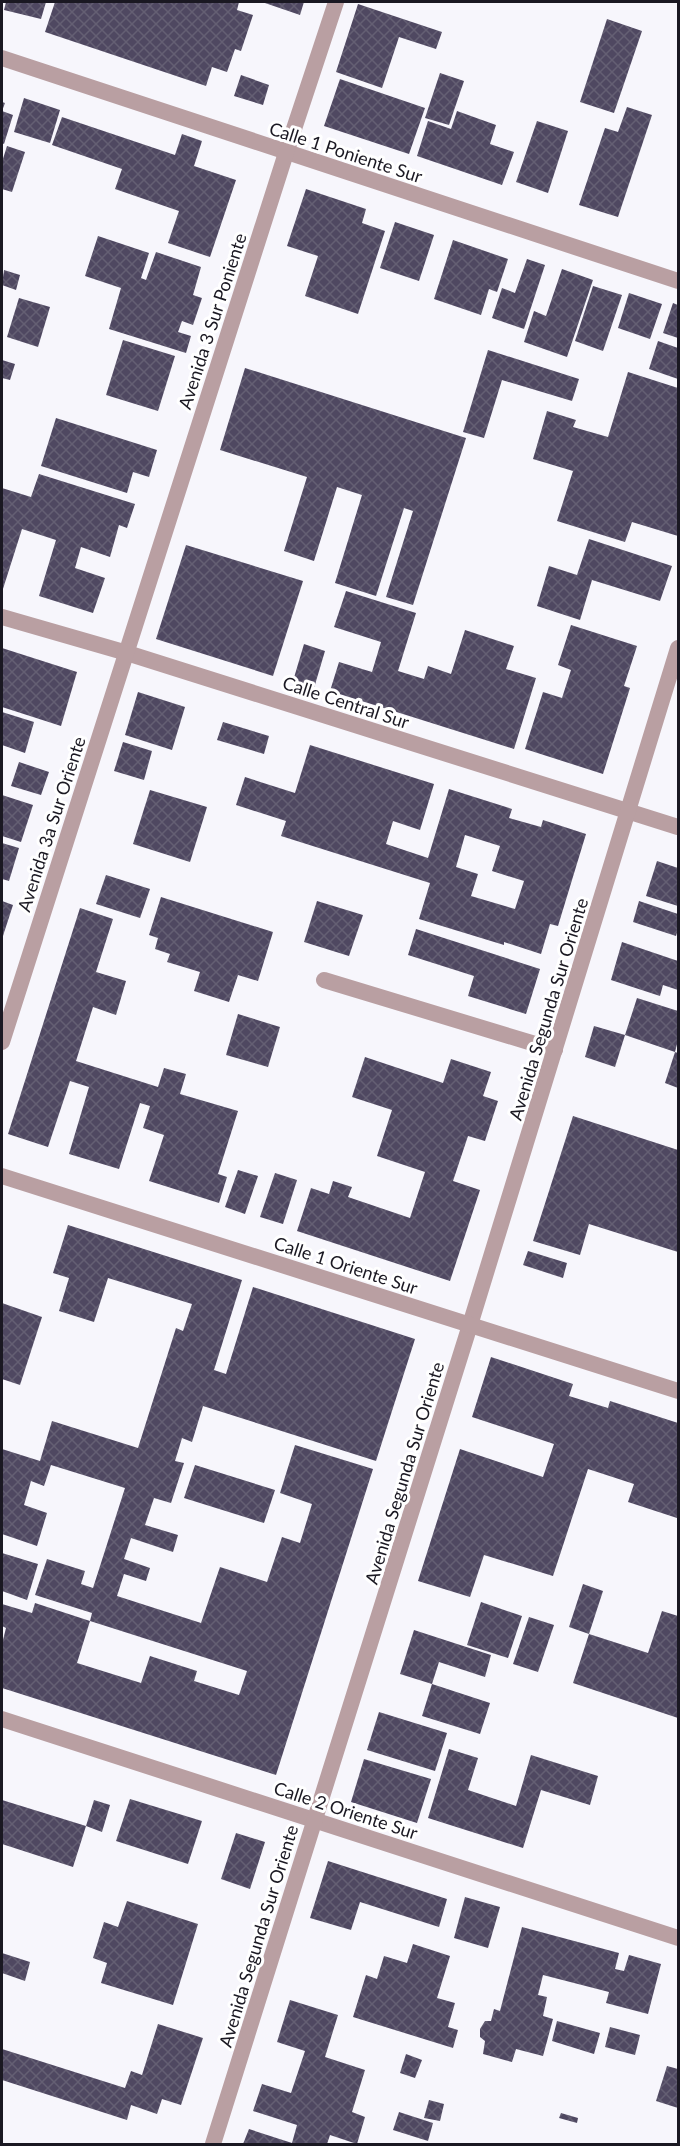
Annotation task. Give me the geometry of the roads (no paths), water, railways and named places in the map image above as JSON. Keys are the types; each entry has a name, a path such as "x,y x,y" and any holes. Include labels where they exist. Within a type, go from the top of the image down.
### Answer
{"street":[{"name":"Avenida 3 Sur Poniente","path":"127,653 336,2"},
{"name":"Calle 1 Poniente Sur","path":"2,58 678,281"},
{"name":"Calle Central Sur","path":"2,617 127,653 678,827"},
{"name":"Avenida Segunda Sur Oriente","path":"213,2145 470,1325 678,648"},
{"name":"Avenida 3a Sur Oriente","path":"2,1042 127,653"},
{"path":"324,980 555,1050"},
{"name":"Calle 1 Oriente Sur","path":"2,1176 678,1392"},
{"name":"Calle 2 Oriente Sur","path":"2,1719 678,1938"}]}
